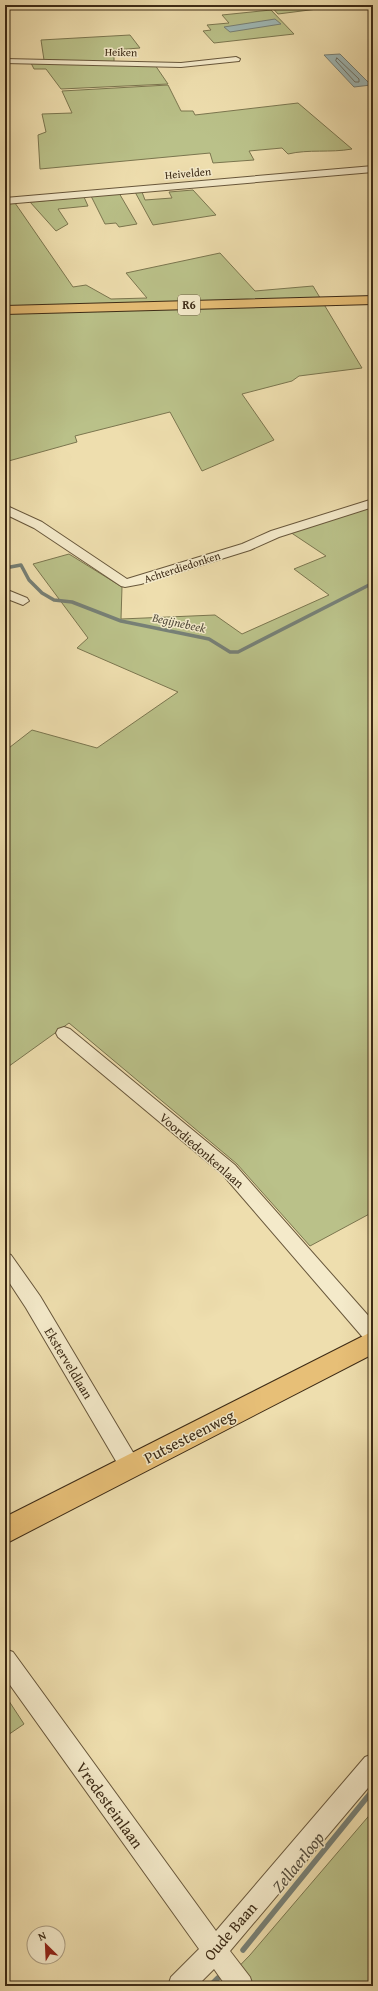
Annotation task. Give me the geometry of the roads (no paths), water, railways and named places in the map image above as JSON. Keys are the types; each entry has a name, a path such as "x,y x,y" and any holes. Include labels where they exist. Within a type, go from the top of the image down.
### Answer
{"main road":[{"name":"R6","path":"5,310 373,300"},
{"name":"Putsesteenweg","path":"5,1531 373,1342"}],"street":[{"name":"Heiken","path":"5,61 181,64 236,59"},
{"name":"Heivelden","path":"5,201 373,169"},
{"name":"Achterdiedonken","path":"5,509 38,525 125,583 137,581 246,547 275,534 373,503"},
{"name":"Voordiedonkenlaan","path":"64,1033 229,1170 373,1335"},
{"name":"Eksterveldlaan","path":"5,1261 33,1302 130,1466"},
{"name":"Vredesteinlaan","path":"5,1660 241,1986"},
{"name":"Oude Baan","path":"180,1986 214,1950 373,1764"}],"water":[{"path":"275,19 281,24 230,32 224,27"},
{"path":"340,54 371,85 354,87 324,55"}],"waterway":[{"name":"Begijnebeek","path":"5,568 21,565 29,580 42,593 54,600 72,602 121,621 209,639 230,652 238,652 373,583"},
{"name":"Zellaerloop","path":"243,1950 373,1790"},
{"name":"Zellaerloop","path":"210,1986 218,1978"}]}
